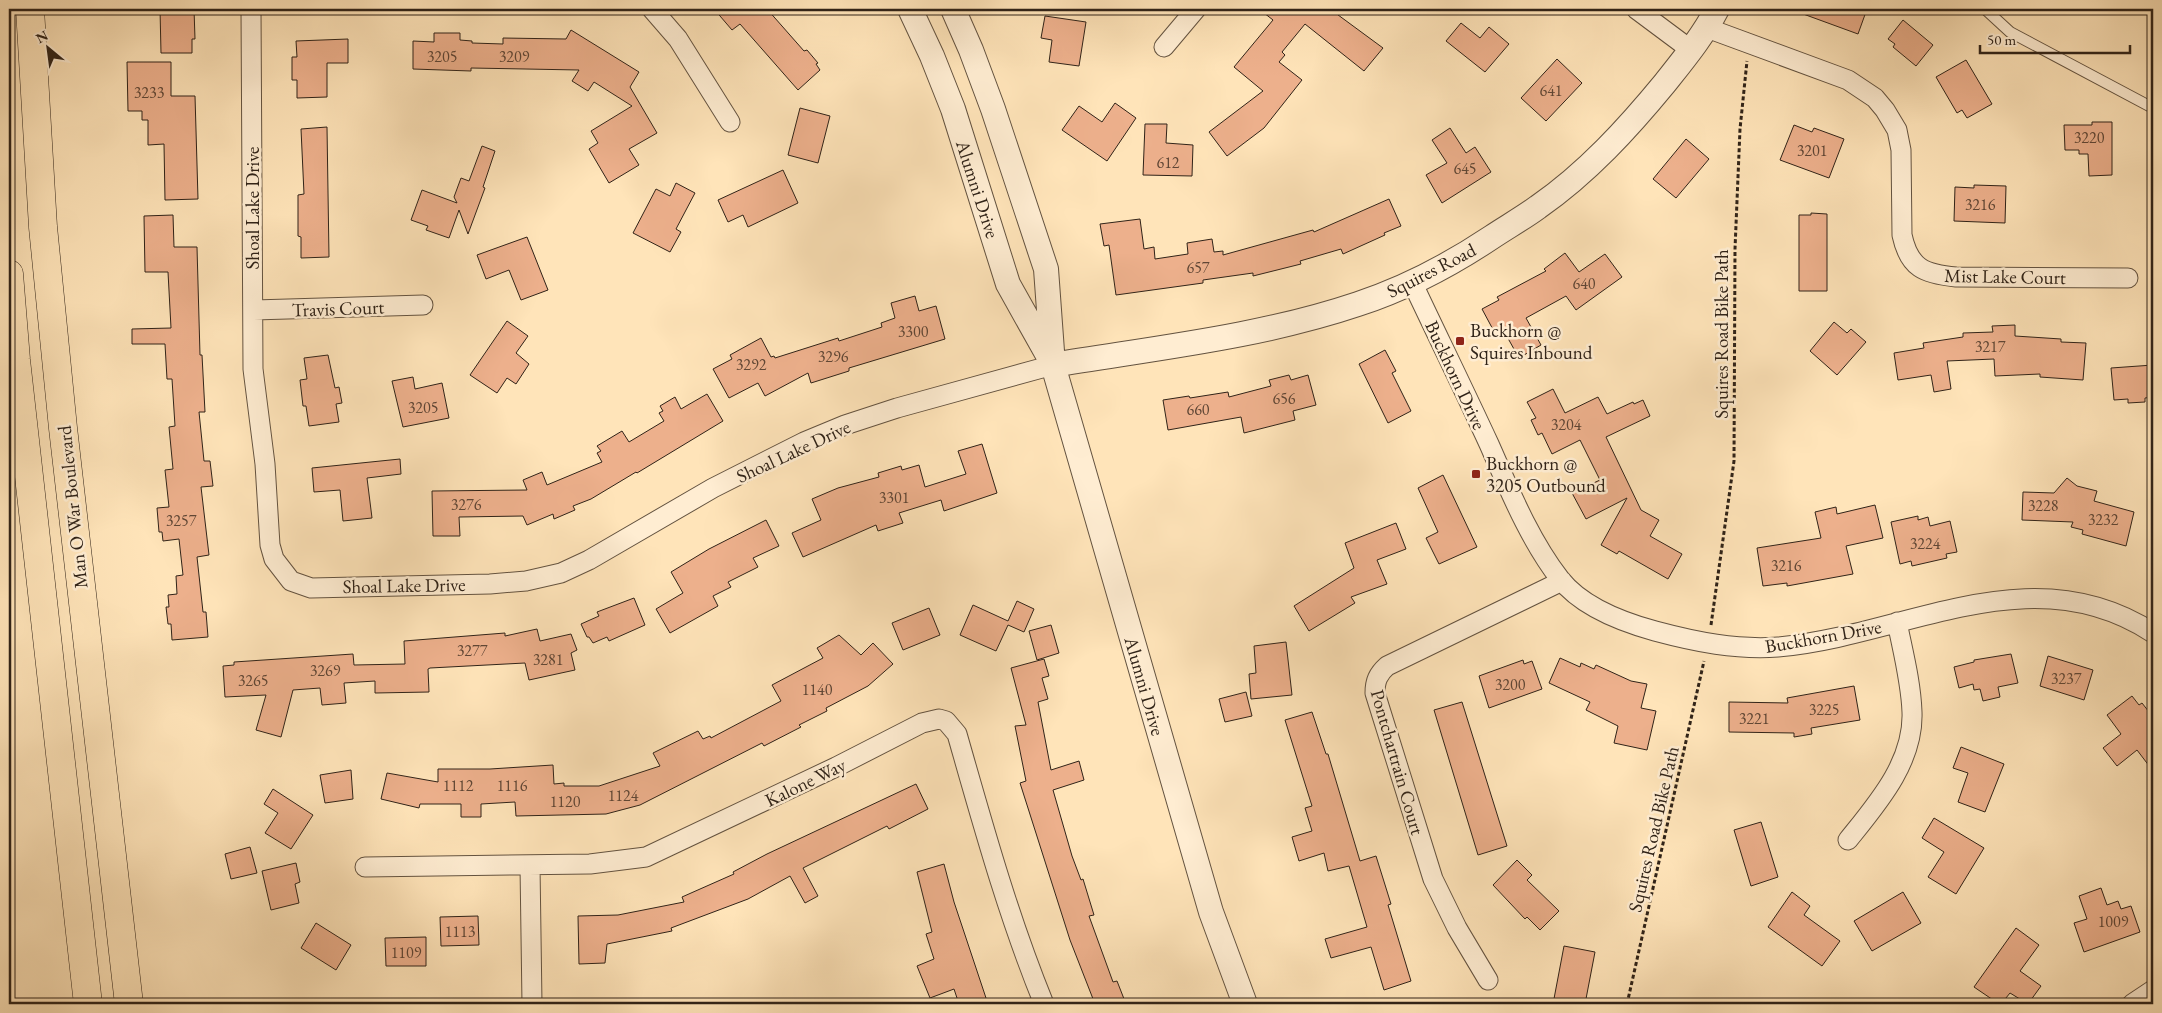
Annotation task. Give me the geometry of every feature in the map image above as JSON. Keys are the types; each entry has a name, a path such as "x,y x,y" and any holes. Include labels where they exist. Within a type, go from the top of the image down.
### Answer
{"main road":[{"name":"Man O War Boulevard","path":"30,9 36,142 44,236 129,1004"},
{"name":"Man O War Boulevard","path":"9,274 16,360 88,1004"}],"street":[{"name":"Shoal Lake Drive","path":"251,9 253,369 265,464 270,545 274,559 291,581 311,588 490,584 526,581 561,573 589,560 714,488 804,442 845,425 897,408 1053,365"},
{"path":"652,9 678,39 730,122"},
{"name":"Alumni Drive","path":"910,9 932,56 953,109 1008,284 1053,365"},
{"name":"Alumni Drive","path":"952,9 971,50 990,100 1046,269 1053,365 1211,912 1245,1004"},
{"path":"1164,47 1196,9"},
{"path":"1636,9 1691,50"},
{"name":"Squires Road","path":"1053,365 1232,335 1295,322 1358,304 1413,284 1468,253 1531,212 1578,176 1640,113 1691,50 1712,18"},
{"name":"Mist Lake Court","path":"1712,18 1748,43 1848,80 1875,98 1885,110 1896,130 1901,150 1902,235 1905,248 1911,259 1919,267 1933,275 2128,278"},
{"name":"Buckhorn Drive","path":"1413,284 1531,533 1562,581 1592,604 1626,623 1708,644 1746,648 1779,647 1851,634 1978,604 2034,597 2086,603 2113,612 2153,633"},
{"name":"Travis Court","path":"253,310 423,305"},
{"name":"Pontchartrain Court","path":"1488,980 1457,928 1433,879 1375,693 1375,685 1380,672 1386,666 1562,581"},
{"path":"1848,840 1885,794 1901,763 1910,736 1913,715 1911,695 1898,622"},
{"name":"Kalone Way","path":"365,867 590,864 646,857 828,771 922,722 939,719 946,721 957,734 998,879 1044,1004"},
{"path":"530,866 532,1004"},
{"path":"2132,1004 2153,990"}],"lane":[{"path":"1985,9 2010,32 2153,108"}],"path":[{"name":"Squires Road Bike Path","path":"1711,625 1734,461 1735,249 1740,130 1748,43"},
{"name":"Squires Road Bike Path","path":"1626,1004 1704,659"}],"building":[{"path":"160,9 194,9 195,39 192,39 192,53 161,53"},
{"path":"714,9 767,9 804,51 807,50 818,63 816,64 820,70 798,90 740,24 732,30"},
{"path":"1259,9 1330,9 1383,48 1364,71 1305,24 1282,52 1285,55 1279,62 1302,80 1264,128 1227,156 1209,132 1263,91 1234,67 1273,20"},
{"path":"1795,9 1867,9 1858,34 1795,11"},
{"path":"1045,16 1086,22 1079,66 1049,62 1052,40 1041,38"},
{"path":"1903,20 1933,45 1916,66 1893,47 1895,44 1888,39"},
{"path":"1461,23 1480,38 1489,27 1509,44 1485,72 1446,41"},
{"path":"571,30 639,72 630,87 657,133 629,149 639,165 609,183 589,149 598,143 591,131 632,106 594,82 588,91 572,81 579,70 471,68 471,71 413,69 413,41 434,42 434,33 460,33 460,40 472,41 472,43 503,44 503,38 566,39"},
{"path":"348,39 348,63 327,63 327,97 297,98 297,80 292,80 292,57 297,57 296,41"},
{"path":"1557,59 1582,83 1546,121 1521,98"},
{"path":"1966,60 1992,104 1967,118 1962,110 1957,113 1936,77"},
{"path":"127,62 171,62 171,96 195,96 198,199 165,200 164,144 148,145 148,120 142,120 142,111 128,111"},
{"path":"1115,103 1136,118 1107,161 1062,130 1079,106 1102,122"},
{"path":"800,108 830,116 818,163 788,155"},
{"path":"2092,122 2112,122 2112,175 2089,176 2088,154 2079,154 2079,150 2065,150 2064,125 2092,125"},
{"path":"1145,124 1167,124 1166,143 1193,145 1192,176 1143,175"},
{"path":"1794,125 1812,132 1814,128 1844,139 1829,178 1780,160"},
{"path":"327,127 329,257 301,258 301,237 298,236 298,195 304,194 301,129"},
{"path":"1450,128 1466,153 1475,147 1491,172 1442,203 1426,175 1447,163 1432,140"},
{"path":"1686,139 1709,159 1676,198 1653,179"},
{"path":"482,146 495,151 483,187 485,188 468,234 459,210 449,238 426,230 428,226 411,220 422,190 457,203 454,197 461,178 469,181"},
{"path":"783,170 798,203 748,227 743,215 728,222 718,200"},
{"path":"676,183 695,193 676,229 681,232 670,252 633,233 656,189 670,196"},
{"path":"1974,185 2006,186 2005,223 1954,221 1955,187 1974,188"},
{"path":"1389,199 1401,226 1343,254 1341,249 1300,261 1301,264 1253,276 1253,273 1203,280 1203,283 1116,295 1109,245 1104,246 1100,224 1140,219 1144,249 1154,247 1155,259 1188,254 1187,243 1212,239 1214,252 1223,251 1223,255 1313,230 1314,232"},
{"path":"1811,213 1827,214 1827,291 1799,291 1799,215 1811,215"},
{"path":"173,215 174,247 197,247 200,355 202,355 205,412 199,412 204,461 210,461 213,486 201,487 209,555 197,557 203,612 206,612 208,637 172,640 171,624 168,624 166,607 169,607 168,595 177,594 176,576 183,575 179,539 163,541 162,532 159,532 157,508 169,507 165,470 173,469 169,427 175,426 172,379 167,379 165,344 132,344 132,329 171,328 168,272 145,272 144,216"},
{"path":"527,237 548,290 521,300 509,270 486,279 477,255"},
{"path":"1565,253 1579,272 1605,254 1622,277 1576,310 1566,296 1526,318 1541,345 1519,358 1505,333 1497,337 1482,309 1499,300 1497,297 1546,271 1544,269"},
{"path":"915,296 919,311 936,306 945,339 849,368 849,371 811,383 808,373 765,396 758,383 729,398 713,369 732,359 730,355 761,338 771,357 774,356 775,358 838,338 839,341 882,327 881,323 895,318 891,303"},
{"path":"507,321 528,336 516,353 529,364 516,384 507,378 497,393 470,375"},
{"path":"1834,322 1847,333 1851,329 1866,342 1837,375 1810,351"},
{"path":"2015,325 2015,336 2061,339 2061,342 2086,343 2083,380 2040,377 2040,374 1995,376 1994,359 1947,361 1951,389 1934,392 1931,375 1898,380 1894,353 1924,348 1923,343 1963,337 1963,333 1993,332 1992,326"},
{"path":"1385,350 1396,371 1392,373 1411,411 1388,423 1359,364"},
{"path":"328,355 335,388 339,387 342,403 336,404 339,422 309,426 306,406 303,406 300,380 307,379 304,358"},
{"path":"2153,365 2153,397 2145,398 2145,402 2128,403 2128,399 2114,400 2111,368"},
{"path":"1289,375 1291,380 1308,375 1316,405 1293,411 1295,420 1244,433 1241,417 1168,430 1163,400 1228,392 1229,397 1271,386 1269,380"},
{"path":"413,377 415,389 442,383 449,418 403,427 392,381"},
{"path":"1553,389 1565,413 1598,397 1607,414 1633,402 1634,404 1643,400 1650,416 1606,437 1641,510 1659,520 1650,536 1682,554 1668,579 1619,551 1617,554 1601,545 1627,498 1586,519 1572,493 1600,480 1580,440 1552,454 1542,433 1538,435 1531,420 1536,418 1527,402"},
{"path":"707,394 723,421 637,473 591,499 573,506 575,510 554,519 553,514 527,525 523,516 459,517 460,536 433,536 432,491 527,490 523,480 542,472 547,485 602,462 597,453 601,451 597,446 622,431 629,442 664,421 659,413 663,411 660,406 675,397 681,409"},
{"path":"982,444 997,493 944,511 941,500 899,513 903,523 878,531 876,525 803,557 792,533 821,520 812,499 838,488 879,477 878,473 901,466 902,470 919,465 925,487 966,474 958,451"},
{"path":"400,459 401,474 367,478 372,518 343,521 340,490 314,492 312,468"},
{"path":"1443,475 1477,547 1439,564 1426,538 1438,532 1418,488"},
{"path":"2067,478 2077,486 2097,491 2094,501 2134,512 2126,546 2082,534 2083,530 2071,527 2073,522 2022,520 2023,492 2054,493"},
{"path":"1875,505 1883,538 1846,546 1853,574 1787,586 1787,583 1763,586 1757,548 1821,538 1815,512 1836,507 1837,514"},
{"path":"1918,516 1918,520 1928,517 1930,526 1950,521 1957,552 1946,554 1947,558 1912,566 1911,561 1900,564 1891,522"},
{"path":"766,520 779,546 753,558 758,567 728,582 731,587 713,596 718,606 670,633 656,609 683,593 671,572 709,549"},
{"path":"1396,523 1406,549 1377,560 1387,584 1351,597 1355,603 1309,631 1294,606 1354,568 1345,543"},
{"path":"634,598 645,625 609,641 607,637 593,643 587,637 581,624 599,616 597,612"},
{"path":"1017,601 1034,609 1024,632 1008,625 996,651 960,635 973,605 1008,621"},
{"path":"929,608 940,635 903,650 892,623"},
{"path":"1051,625 1059,653 1037,660 1029,631"},
{"path":"537,629 540,641 571,634 577,650 571,653 575,670 529,680 525,663 430,668 428,669 429,692 375,693 375,681 344,683 346,703 322,705 320,688 293,690 281,737 256,730 266,695 225,697 223,666 234,665 234,662 353,654 354,665 405,664 404,641 505,633 505,636"},
{"path":"839,635 861,655 873,643 893,664 868,686 826,708 827,711 799,725 801,727 764,746 762,743 640,805 606,814 516,816 515,802 481,804 481,817 461,817 461,804 420,804 419,808 381,799 387,773 438,782 438,769 490,769 553,765 554,784 564,783 564,786 599,786 660,766 653,753 698,731 703,739 710,736 711,738 781,701 772,685 823,658 817,648"},
{"path":"1286,642 1292,695 1251,699 1249,674 1256,673 1254,646"},
{"path":"2011,654 2018,683 1998,687 2000,697 1983,701 1980,689 1974,690 1973,684 1959,688 1954,667 1974,662 1974,660"},
{"path":"2048,656 2093,670 2084,700 2040,686"},
{"path":"1560,658 1580,667 1581,663 1594,669 1596,665 1631,681 1647,684 1641,708 1656,711 1647,750 1614,743 1618,726 1586,710 1590,702 1549,683"},
{"path":"1044,659 1049,676 1042,678 1048,699 1038,702 1051,770 1079,761 1084,780 1053,790 1072,856 1081,880 1083,879 1094,915 1089,916 1113,982 1117,981 1126,1004 1095,1004 1070,940 1020,783 1026,781 1015,726 1026,725 1011,668"},
{"path":"1523,660 1524,664 1532,661 1542,689 1489,708 1479,676"},
{"path":"1854,686 1860,720 1811,728 1812,734 1794,737 1794,733 1729,732 1729,702 1788,703 1787,698"},
{"path":"1246,692 1252,716 1225,722 1219,699"},
{"path":"2132,696 2139,705 2142,703 2153,717 2153,771 2137,750 2117,766 2103,748 2121,734 2107,715"},
{"path":"1462,702 1507,846 1478,855 1434,710"},
{"path":"1312,712 1326,754 1328,754 1360,861 1376,856 1391,904 1388,905 1411,981 1384,990 1371,947 1331,958 1325,939 1367,927 1349,866 1328,871 1324,853 1299,861 1292,837 1312,831 1305,808 1312,806 1285,720"},
{"path":"1961,747 2004,764 1985,812 1958,802 1968,773 1953,768"},
{"path":"351,770 353,799 325,803 320,775"},
{"path":"916,784 928,809 889,829 887,826 803,868 818,896 805,903 790,876 748,899 671,928 672,931 607,944 605,963 579,964 578,916 618,915 684,902 682,897 734,874 733,872 767,854"},
{"path":"273,789 313,815 291,849 265,833 278,813 264,804"},
{"path":"1934,818 1984,848 1956,894 1928,877 1944,852 1922,838"},
{"path":"1761,822 1778,877 1751,886 1734,830"},
{"path":"250,847 257,873 231,879 225,854"},
{"path":"1517,860 1532,875 1527,880 1559,911 1540,930 1527,917 1525,919 1493,885"},
{"path":"296,863 300,882 295,884 299,903 271,910 262,871"},
{"path":"944,864 954,902 988,1004 959,1004 954,989 930,998 917,966 934,959 926,934 932,932 917,872"},
{"path":"2101,888 2107,905 2118,901 2121,909 2131,906 2140,932 2084,952 2074,923 2087,919 2079,896"},
{"path":"1792,892 1810,906 1804,915 1840,941 1822,966 1768,927"},
{"path":"1903,892 1921,923 1872,951 1854,921"},
{"path":"478,916 479,945 441,946 440,917"},
{"path":"316,923 351,945 336,970 301,948"},
{"path":"2016,928 2039,945 2020,971 2041,986 2028,1004 2010,993 1999,1004 1974,987"},
{"path":"426,937 426,966 386,966 385,938"},
{"path":"1564,946 1595,952 1585,1004 1553,1004"}],"place":[{"name":"Buckhorn @ Squires Inbound","path":"1460,341"},
{"name":"Buckhorn @ 3205 Outbound","path":"1476,474"}]}
